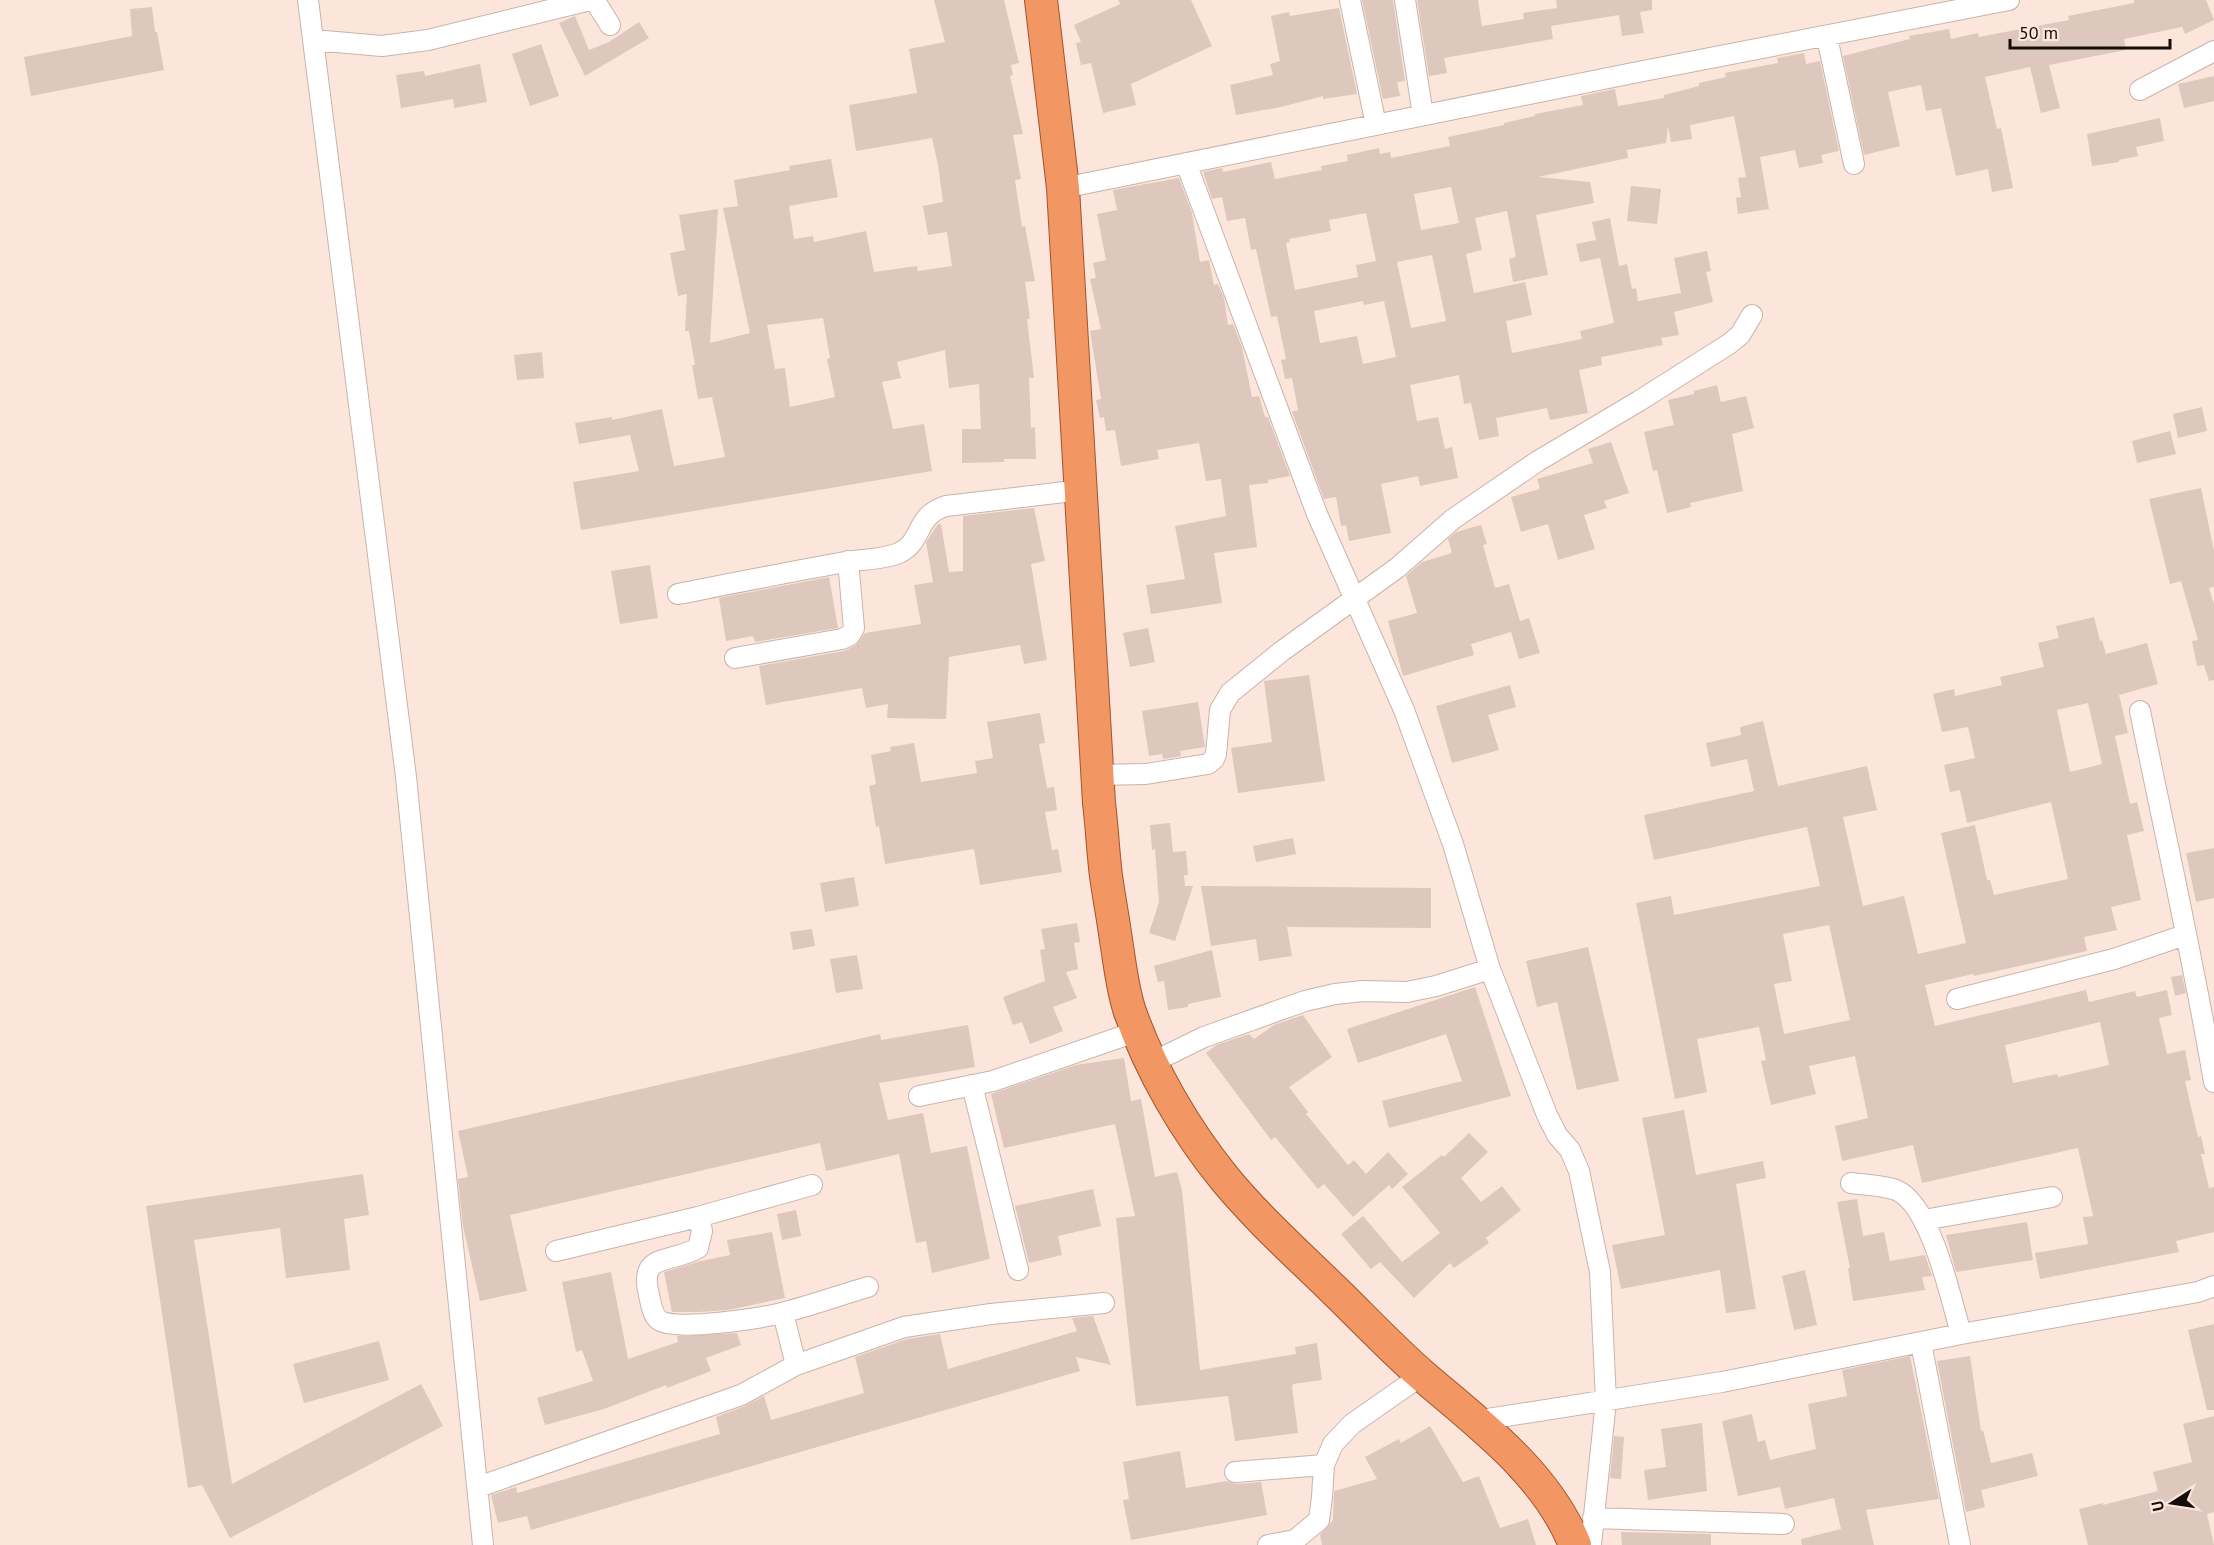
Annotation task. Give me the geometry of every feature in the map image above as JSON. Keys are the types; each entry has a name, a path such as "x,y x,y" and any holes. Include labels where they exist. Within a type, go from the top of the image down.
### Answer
{"highway":[{"path":"1041,0 1063,188 1097,775 1106,877 1121,976 1130,1011 1151,1063 1198,1144 1226,1180 1281,1239 1422,1375 1475,1421 1528,1472 1550,1498 1568,1526 1575,1545"}],"street":[{"path":"308,0 405,777 483,1545"},
{"path":"1350,0 1376,125"},
{"path":"1405,0 1423,115"},
{"path":"1063,188 1656,68 1827,37 2009,0"},
{"path":"313,40 382,46 428,40 586,1 595,1 610,25"},
{"path":"1827,37 1854,164"},
{"path":"2140,90 2214,51"},
{"path":"1186,163 1317,514 1404,710 1453,844 1490,969 1547,1115 1557,1135 1570,1150 1579,1171 1600,1272 1606,1401 1591,1545"},
{"path":"1097,775 1146,774 1208,764 1216,754 1220,710 1230,693 1282,651 1355,600 1453,519 1729,344 1740,335 1752,315"},
{"path":"678,594 848,561 891,556 900,552 915,539 922,522 929,514 946,506 1081,490"},
{"path":"735,658 842,639 850,635 854,628 848,561"},
{"path":"2140,711 2185,935 2197,981 2214,1082"},
{"path":"1957,999 2114,958 2185,935"},
{"path":"1151,1063 1204,1037 1305,1001 1335,994 1363,991 1407,992 1436,986 1490,969"},
{"path":"919,1096 993,1081 1138,1031"},
{"path":"972,1085 1018,1270"},
{"path":"1851,1183 1897,1190 1912,1201 1924,1220 1934,1244 1961,1334"},
{"path":"556,1251 698,1217 812,1185"},
{"path":"1924,1220 2052,1197"},
{"path":"698,1217 702,1232 698,1248 685,1256 660,1261 647,1270 647,1286 657,1320 667,1324 703,1325 783,1313 868,1287"},
{"path":"1475,1421 1722,1382 1961,1334 2198,1293 2214,1286"},
{"path":"478,1487 741,1395 796,1365 904,1327 991,1314 1104,1303"},
{"path":"783,1313 796,1365"},
{"path":"1921,1343 1960,1545"},
{"path":"1268,1545 1295,1540 1318,1520 1324,1466 1333,1444 1352,1424 1422,1375"},
{"path":"1235,1472 1324,1466"},
{"path":"1593,1518 1784,1524"}],"building":[{"path":"934,0 1004,0 1019,63 1011,65 1013,75 1010,76 1023,134 1013,135 1021,179 1015,180 1022,227 1025,226 1035,281 1025,282 1034,378 1029,378 1031,428 1035,427 1036,459 962,463 962,429 981,429 979,384 949,388 945,350 897,362 901,378 882,382 893,429 924,424 932,471 581,530 573,482 639,471 630,435 579,444 575,423 612,417 612,420 662,409 674,466 725,457 712,397 698,399 689,331 685,331 687,294 678,296 670,253 685,250 679,215 718,209 710,343 750,333 723,208 738,206 734,180 790,170 789,166 831,159 838,197 789,206 794,239 813,236 814,242 866,231 874,272 917,266 918,271 952,266 947,232 928,235 923,206 943,202 932,138 856,151 849,105 917,93 909,49 945,42","holes":["823,318 830,358 827,359 835,397 790,407 785,368 775,369 767,325"]},
{"path":"1118,0 1191,0 1212,46 1131,84 1136,105 1103,113 1091,63 1081,65 1076,43 1081,42 1074,25 1120,4"},
{"path":"1362,0 1393,0 1405,81 1397,82 1400,96 1383,99"},
{"path":"1417,0 1478,0 1482,26 1524,19 1523,13 1557,8 1556,0 1652,0 1652,10 1640,12 1644,33 1622,36 1619,15 1551,26 1553,39 1444,58 1447,73 1429,76"},
{"path":"2134,0 2206,0 2214,20 2185,34 2182,27 2124,39 2126,50 2049,65 2060,108 2041,113 2030,67 1985,77 1997,129 2001,128 2013,188 1992,192 1988,169 1956,176 1941,108 1926,111 1921,85 1888,92 1900,146 1864,155 1843,56 1910,39 1909,36 1949,29 1951,39 1978,33 1979,37 2069,20 2068,16 2134,3"},
{"path":"152,7 164,70 31,96 24,57 132,36 130,9"},
{"path":"1339,8 1357,94 1323,99 1323,96 1236,115 1230,85 1273,75 1270,64 1280,61 1271,16 1289,12 1290,16"},
{"path":"575,16 589,50 609,42 639,22 649,38 585,76 559,23"},
{"path":"541,44 559,96 530,106 512,54"},
{"path":"1804,53 1806,64 1820,61 1839,151 1821,155 1823,163 1799,168 1795,150 1760,157 1769,209 1738,214 1736,198 1741,197 1738,178 1746,177 1734,116 1690,125 1692,139 1671,142 1668,126 1666,143 1627,150 1628,158 1538,177 1590,182 1594,203 1536,215 1548,275 1513,282 1509,259 1516,257 1507,211 1475,218 1482,250 1466,254 1474,293 1525,282 1532,315 1506,321 1512,353 1582,339 1580,331 1614,323 1600,258 1580,262 1576,244 1596,240 1592,222 1610,218 1619,266 1627,264 1632,289 1636,288 1638,301 1681,293 1674,258 1707,251 1711,271 1706,272 1713,302 1674,312 1679,335 1661,338 1663,345 1601,357 1602,365 1579,370 1588,413 1550,420 1547,408 1496,418 1499,436 1479,440 1471,403 1464,404 1459,375 1410,385 1417,421 1438,417 1445,449 1452,447 1458,478 1420,486 1418,476 1381,484 1391,533 1349,541 1346,525 1341,526 1336,497 1324,499 1292,412 1298,410 1292,378 1285,379 1281,360 1286,359 1277,316 1271,317 1256,249 1251,250 1245,218 1227,221 1222,197 1212,199 1203,172 1222,168 1223,172 1271,162 1275,179 1322,170 1321,166 1348,161 1347,155 1379,148 1380,154 1390,152 1391,158 1450,146 1448,137 1504,125 1504,123 1535,116 1535,114 1583,105 1581,96 1615,89 1618,106 1664,98 1664,95 1699,86 1699,83 1726,77 1725,73 1778,63 1777,58","holes":["1451,187 1459,223 1421,230 1414,194","1366,213 1376,261 1356,265 1358,277 1295,290 1286,243 1290,242 1289,239 1331,231 1329,220","1432,255 1446,321 1411,328 1397,262","1363,301 1364,305 1384,301 1396,357 1363,364 1357,336 1320,343 1314,311"]},
{"path":"480,64 487,102 454,108 453,99 401,108 396,75 424,71 425,76"},
{"path":"2214,76 2214,101 2184,108 2178,84"},
{"path":"2160,118 2164,141 2136,147 2138,156 2119,160 2119,162 2092,166 2087,134"},
{"path":"1179,178 1192,213 1200,262 1209,260 1214,285 1218,284 1224,298 1228,325 1233,324 1242,347 1252,397 1259,396 1265,417 1268,417 1290,476 1268,480 1268,483 1249,485 1257,547 1214,553 1222,603 1151,614 1146,585 1185,579 1175,526 1226,516 1221,479 1206,481 1199,443 1157,450 1159,459 1121,466 1115,430 1106,431 1104,417 1100,418 1096,400 1101,399 1090,331 1101,329 1090,279 1096,278 1093,263 1106,260 1097,214 1117,210 1113,190"},
{"path":"1631,186 1661,189 1657,224 1627,221"},
{"path":"542,352 544,378 517,380 514,355"},
{"path":"1717,385 1721,402 1746,396 1754,428 1732,434 1743,491 1690,503 1691,507 1667,513 1657,470 1653,471 1644,432 1674,425 1668,400 1694,394 1694,391"},
{"path":"2202,407 2207,431 2178,438 2173,414"},
{"path":"2170,431 2176,454 2137,463 2132,441"},
{"path":"1611,442 1629,493 1604,501 1607,508 1584,515 1595,549 1558,560 1548,524 1521,532 1511,497 1540,489 1537,479 1593,463 1588,449"},
{"path":"2201,488 2214,551 2214,587 2209,588 2214,604 2214,680 2209,681 2204,665 2197,666 2192,641 2198,640 2181,581 2170,584 2149,499"},
{"path":"1034,508 1045,561 1031,564 1047,660 1024,664 1020,645 949,657 946,719 887,718 888,704 866,708 862,688 766,705 759,666 844,651 856,645 865,633 921,624 914,585 933,582 926,542 938,524 941,524 949,572 963,571 963,516"},
{"path":"1481,525 1487,544 1483,545 1495,588 1509,584 1520,621 1529,618 1540,653 1519,659 1511,632 1471,644 1474,655 1403,676 1388,621 1417,613 1406,576 1422,562 1452,553 1448,539 1456,532"},
{"path":"650,565 658,618 620,624 611,571"},
{"path":"829,577 838,628 755,642 753,636 726,641 719,598"},
{"path":"2094,617 2106,654 2147,643 2158,684 2119,695 2128,733 2115,736 2130,804 2137,802 2144,831 2127,835 2141,900 2111,907 2117,930 2084,937 2087,951 1925,985 1935,1026 2086,990 2089,1002 2135,991 2137,997 2167,990 2172,1015 2159,1018 2167,1054 2185,1050 2191,1080 2185,1081 2198,1137 2201,1136 2205,1154 2201,1154 2209,1188 2214,1187 2214,1232 2176,1241 2179,1252 2040,1279 2035,1253 2088,1244 2083,1217 2093,1216 2078,1148 1922,1183 1913,1145 1842,1161 1835,1126 1868,1118 1855,1056 1809,1066 1816,1094 1771,1105 1761,1061 1766,1060 1759,1027 1697,1039 1707,1092 1675,1099 1636,903 1671,896 1674,915 1820,886 1807,827 1654,860 1644,815 1754,791 1747,759 1711,767 1706,743 1741,735 1740,727 1763,721 1778,786 1867,766 1877,810 1843,817 1863,906 1904,896 1918,954 1966,943 1941,833 1975,825 1987,880 1990,880 1994,895 2068,879 2051,802 1967,823 1960,790 1950,792 1944,765 1975,758 1968,727 1942,732 1933,694 1954,689 1955,696 2002,685 2000,677 2044,667 2038,643 2059,638 2056,626","holes":["2088,703 2102,764 2070,772 2057,710","1829,925 1850,1020 1784,1034 1774,984 1792,981 1783,934","2100,1022 2109,1065 2058,1077 2057,1074 2013,1083 2005,1045"]},
{"path":"1148,628 1155,662 1130,667 1123,633"},
{"path":"1309,675 1325,781 1238,793 1231,748 1272,742 1264,681"},
{"path":"1510,685 1516,707 1488,715 1499,750 1452,763 1436,706"},
{"path":"1198,702 1205,747 1180,751 1181,756 1163,759 1162,754 1149,756 1142,711"},
{"path":"1040,713 1045,743 1039,744 1047,788 1054,787 1057,810 1045,812 1052,850 1058,849 1062,872 980,885 974,849 885,864 869,786 876,784 871,755 891,751 890,747 914,743 921,782 977,773 975,761 993,758 987,722"},
{"path":"1170,823 1173,852 1186,851 1188,875 1184,875 1185,886 1193,886 1175,941 1149,933 1159,902 1155,849 1152,850 1150,825"},
{"path":"1293,838 1296,854 1256,862 1253,846"},
{"path":"2214,848 2214,898 2196,902 2186,853"},
{"path":"854,877 859,906 825,912 820,883"},
{"path":"1201,886 1431,888 1431,928 1287,927 1292,956 1259,961 1256,939 1211,946"},
{"path":"1077,923 1080,942 1074,943 1078,969 1066,972 1077,998 1053,1007 1063,1031 1030,1044 1022,1022 1013,1025 1003,997 1045,981 1040,950 1045,949 1041,929"},
{"path":"812,929 815,946 793,950 790,932"},
{"path":"1588,947 1619,1081 1577,1090 1557,1002 1537,1007 1526,961"},
{"path":"1212,950 1221,997 1188,1004 1188,1007 1168,1010 1164,981 1158,982 1154,966"},
{"path":"857,955 863,989 836,993 830,959"},
{"path":"2182,975 2186,993 2175,996 2171,977"},
{"path":"1475,987 1511,1096 1389,1128 1382,1101 1462,1081 1446,1034 1358,1063 1347,1029"},
{"path":"1303,1015 1332,1057 1289,1087 1308,1112 1306,1114 1348,1165 1354,1160 1366,1174 1388,1152 1408,1174 1392,1189 1389,1185 1353,1217 1324,1184 1318,1189 1275,1137 1271,1140 1206,1053 1216,1045 1249,1034 1254,1039 1274,1025"},
{"path":"968,1025 975,1067 879,1083 888,1120 923,1113 931,1153 967,1146 990,1259 932,1273 926,1241 916,1243 899,1154 826,1171 820,1143 510,1215 527,1291 480,1301 463,1226 458,1179 468,1177 458,1131 880,1034 881,1040"},
{"path":"1124,1058 1131,1101 1141,1099 1155,1177 1177,1172 1182,1190 1200,1370 1296,1354 1295,1347 1317,1343 1322,1380 1293,1384 1292,1387 1298,1433 1235,1441 1228,1396 1136,1406 1116,1218 1135,1216 1115,1124 1004,1148 991,1094 1076,1065"},
{"path":"1684,1110 1696,1175 1763,1161 1766,1178 1736,1184 1756,1309 1726,1313 1720,1270 1621,1289 1612,1245 1665,1235 1642,1118"},
{"path":"1469,1133 1488,1152 1461,1178 1481,1202 1502,1186 1521,1210 1486,1238 1489,1243 1454,1268 1450,1263 1414,1298 1380,1262 1371,1269 1341,1234 1363,1216 1402,1262 1440,1233 1402,1187 1442,1155 1444,1157"},
{"path":"363,1174 369,1215 344,1219 350,1270 286,1278 280,1228 194,1240 232,1484 421,1384 443,1426 230,1538 202,1485 188,1488 146,1206"},
{"path":"1093,1189 1101,1226 1058,1236 1062,1255 1029,1263 1015,1206"},
{"path":"1857,1199 1863,1236 1884,1232 1890,1261 1925,1255 1932,1276 1922,1277 1925,1290 1853,1301 1848,1268 1850,1268 1837,1202"},
{"path":"796,1210 801,1236 782,1240 777,1214"},
{"path":"2027,1222 2033,1260 1956,1272 1946,1235"},
{"path":"772,1232 785,1298 728,1310 672,1312 664,1272 730,1255 727,1240"},
{"path":"1805,1270 1817,1325 1794,1330 1782,1276"},
{"path":"611,1272 628,1359 678,1342 677,1336 737,1333 741,1345 706,1358 711,1371 667,1388 666,1385 604,1409 545,1425 537,1398 593,1381 582,1350 576,1352 562,1282"},
{"path":"1093,1316 1111,1365 1076,1357 1080,1371 531,1530 527,1516 498,1523 491,1495 516,1487 517,1493 720,1434 716,1417 764,1396 771,1420 864,1393 855,1357 907,1339 940,1334 948,1369 1077,1331 1072,1318"},
{"path":"2214,1324 2214,1410 2207,1410 2188,1330"},
{"path":"379,1341 389,1380 304,1403 293,1364"},
{"path":"1910,1356 1939,1499 1866,1510 1874,1545 1802,1545 1801,1539 1841,1529 1834,1498 1785,1509 1780,1487 1738,1496 1722,1421 1752,1414 1758,1442 1765,1440 1770,1460 1816,1449 1808,1404 1847,1396 1842,1370"},
{"path":"1970,1356 1981,1431 1983,1430 1991,1463 2032,1453 2038,1476 1981,1490 1985,1507 1966,1512 1937,1361"},
{"path":"2214,1416 2214,1512 2207,1514 2214,1545 2088,1545 2079,1509 2158,1491 2153,1472 2192,1462 2183,1424"},
{"path":"1702,1423 1707,1491 1648,1500 1644,1470 1666,1467 1661,1429"},
{"path":"1430,1426 1463,1482 1479,1476 1500,1528 1528,1519 1536,1545 1322,1545 1320,1535 1333,1520 1334,1491 1377,1479 1365,1457 1399,1439 1401,1443"},
{"path":"1614,1436 1624,1437 1621,1479 1610,1478"},
{"path":"1180,1451 1186,1488 1227,1481 1236,1484 1261,1482 1267,1515 1131,1540 1123,1500 1129,1499 1123,1462"},
{"path":"1621,1532 1711,1534 1711,1545 1622,1545"}]}
